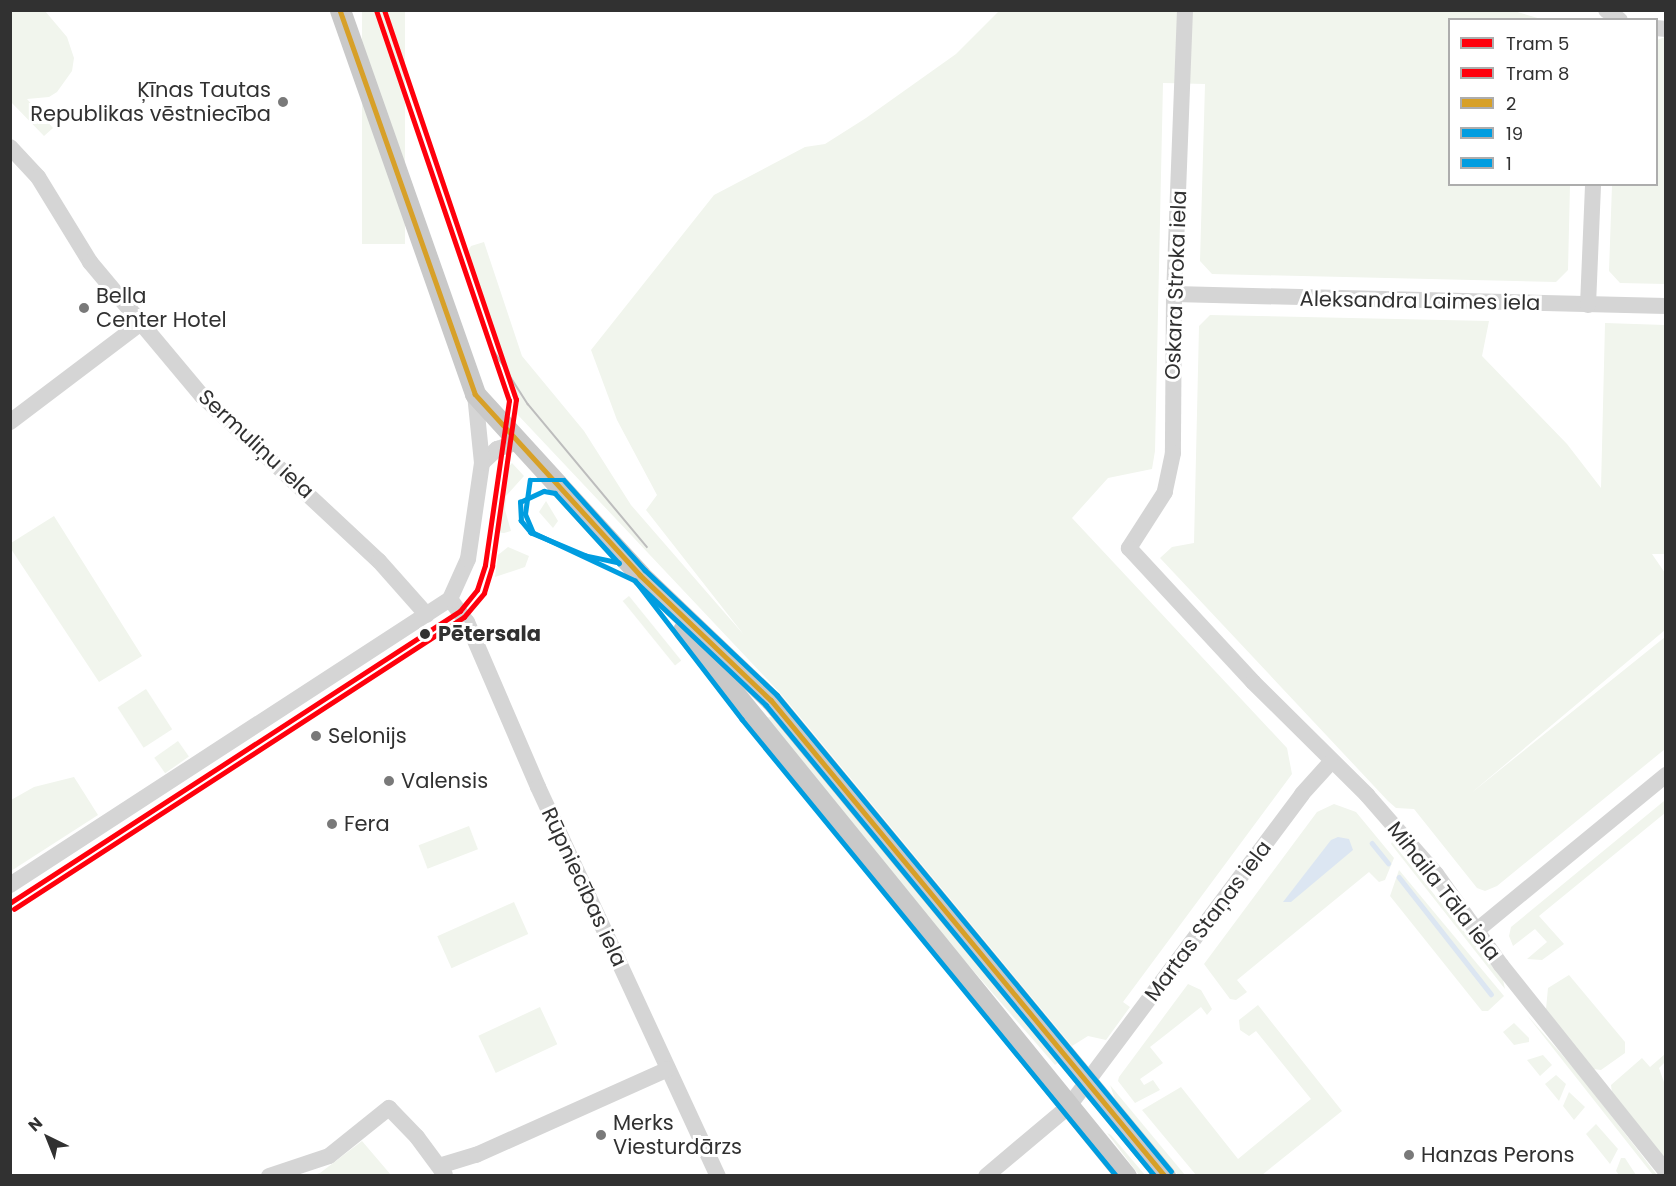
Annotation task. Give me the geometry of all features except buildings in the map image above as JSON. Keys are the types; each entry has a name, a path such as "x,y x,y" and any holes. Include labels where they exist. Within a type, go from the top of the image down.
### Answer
{"main road":[{"path":"340,10 475,394 640,575 771,700 1165,1176"},
{"path":"640,575 748,715 1126,1176"},
{"path":"748,715 751,698 759,696 771,700"}],"street":[{"name":"Oskara Stroka iela","path":"1130,548 1154,514 1170,472 1185,10"},
{"name":"Sermuliņu iela","path":"10,147 38,177 90,262 217,412 340,524 427,615"},
{"path":"1588,305 1593,186"},
{"name":"Aleksandra Laimes iela","path":"1174,294 1665,306"},
{"path":"10,422 142,322"},
{"path":"10,885 450,599 468,559 482,463 475,394"},
{"path":"482,463 497,448 518,442"},
{"name":"Mihaila Tāla iela","path":"1130,548 1330,763 1401,834 1436,874 1476,931 1665,1172"},
{"name":"Rūpniecības iela","path":"450,599 467,622 718,1176"},
{"name":"Martas Staņas iela","path":"986,1176 1069,1106 1302,794 1330,763"},
{"path":"1476,931 1665,776"},
{"path":"269,1176 329,1156 389,1108 442,1171 668,1069"}],"shaded area":[{"path":"10,11 45,11 67,37 74,58 72,71 57,92 49,97 27,99 53,128 44,136 11,102"},
{"path":"362,11 405,11 405,244 362,244"},
{"path":"999,11 1514,11 1538,18 1448,18 1448,186 1570,186 1568,270 1556,282 1212,274 1200,261 1205,84 1163,83 1155,451 1152,469 1108,478 1072,518 1287,748 1292,774 1123,1002 1130,1007 1106,1040 1088,1036 1072,1046 781,694 517,414 503,357 466,255 471,246 484,242 522,356 584,431 631,505 744,635 646,510 657,495 617,420 591,350 714,195 805,147 825,144 956,54"},
{"path":"1665,37 1665,284 1620,283 1609,271 1612,186 1658,186 1658,40"},
{"path":"1210,315 1489,321 1482,356 1567,444 1601,488 1605,323 1665,325 1665,554 1652,554 1665,573 1665,630 1470,794 1665,637 1665,749 1497,886 1485,891 1477,888 1414,809 1396,808 1388,801 1160,558 1172,547 1194,543 1199,326"},
{"path":"512,463 524,476 506,496 505,510 511,531 495,532 506,470"},
{"path":"546,501 558,521 553,528 539,512"},
{"path":"54,516 142,656 99,682 11,549 11,543"},
{"path":"508,547 529,556 525,567 495,577 498,555"},
{"path":"629,596 681,661 675,666 623,601"},
{"path":"146,689 172,729 144,748 117,708"},
{"path":"771,717 1059,1062 1055,1065 912,900 764,718"},
{"path":"178,741 189,757 165,773 154,758"},
{"path":"74,777 98,815 11,871 11,800 34,787"},
{"path":"1664,801 1665,813 1539,916 1564,944 1542,960 1527,959 1547,942 1535,929 1513,946 1509,936 1511,927"},
{"path":"1334,804 1356,812 1394,858 1385,880 1379,882 1369,872 1237,980 1247,992 1236,1000 1230,999 1204,964 1317,812"},
{"path":"469,826 478,849 428,869 419,845"},
{"path":"1338,837 1349,839 1353,850 1291,902 1283,902 1331,840"},
{"path":"1392,842 1503,980 1505,989 1391,844"},
{"path":"1399,870 1504,996 1488,1011 1482,1011 1390,896"},
{"path":"514,902 528,934 451,968 437,936"},
{"path":"1569,975 1625,1042 1625,1053 1601,1070 1593,1069 1546,1009 1548,988"},
{"path":"1188,984 1201,990 1212,1009 1207,1015 1201,1007 1150,1047 1163,1063 1140,1079 1144,1085 1153,1080 1160,1090 1135,1103 1118,1081 1119,1077"},
{"path":"1258,1005 1342,1111 1262,1175 1196,1175 1142,1110 1181,1087 1238,1159 1311,1099 1256,1031 1249,1036 1240,1030 1239,1020"},
{"path":"540,1007 557,1044 496,1073 478,1036"},
{"path":"1526,1014 1579,1074 1657,1175 1653,1175"},
{"path":"1514,1023 1529,1038 1529,1042 1514,1045 1503,1032"},
{"path":"1665,1054 1665,1062 1659,1068 1665,1085 1665,1161 1612,1093 1611,1085 1642,1058 1650,1067"},
{"path":"1543,1055 1552,1065 1540,1076 1527,1060"},
{"path":"1556,1075 1566,1084 1559,1101 1545,1084"},
{"path":"1110,1085 1185,1175 1178,1175 1115,1099"},
{"path":"1569,1092 1585,1107 1574,1120 1563,1106"},
{"path":"1596,1124 1618,1149 1610,1164 1586,1134"},
{"path":"1107,1133 1111,1135 1145,1175 1139,1175"},
{"path":"362,1141 391,1175 310,1176 320,1173"},
{"path":"1621,1158 1625,1158 1636,1175 1619,1175 1616,1171"}],"waterway":[{"path":"1372,843 1388,863"},
{"path":"1399,877 1491,994"}],"tram line":[{"name":"5","path":"10,903 460,611 477,590 485,565 509,401 376,10"},
{"name":"8","path":"14,909 464,617 484,593 492,566 516,400 384,10"},
{"path":"491,346 528,404 647,547"}],"transit line":[{"name":"2","path":"340,10 475,394 640,575 771,700 1165,1176"},
{"name":"1","path":"1116,1176 742,720 635,581 533,533 525,514 530,480 564,480 645,570 777,695 1171,1171"},
{"name":"19","path":"544,491 555,493 619,563 586,556 531,533 521,521 520,502 544,491"},
{"name":"19","path":"636,582 766,705 1155,1176"}],"place":[{"name":"Ķīnas Tautas Republikas vēstniecība","path":"283,102"},
{"name":"Bella Center Hotel","path":"84,308"},
{"name":"Pētersala","path":"425,634"},
{"name":"Selonijs","path":"316,736"},
{"name":"Valensis","path":"389,781"},
{"name":"Fera","path":"332,824"},
{"name":"Merks Viesturdārzs","path":"601,1135"},
{"name":"Hanzas Perons","path":"1409,1155"}]}
